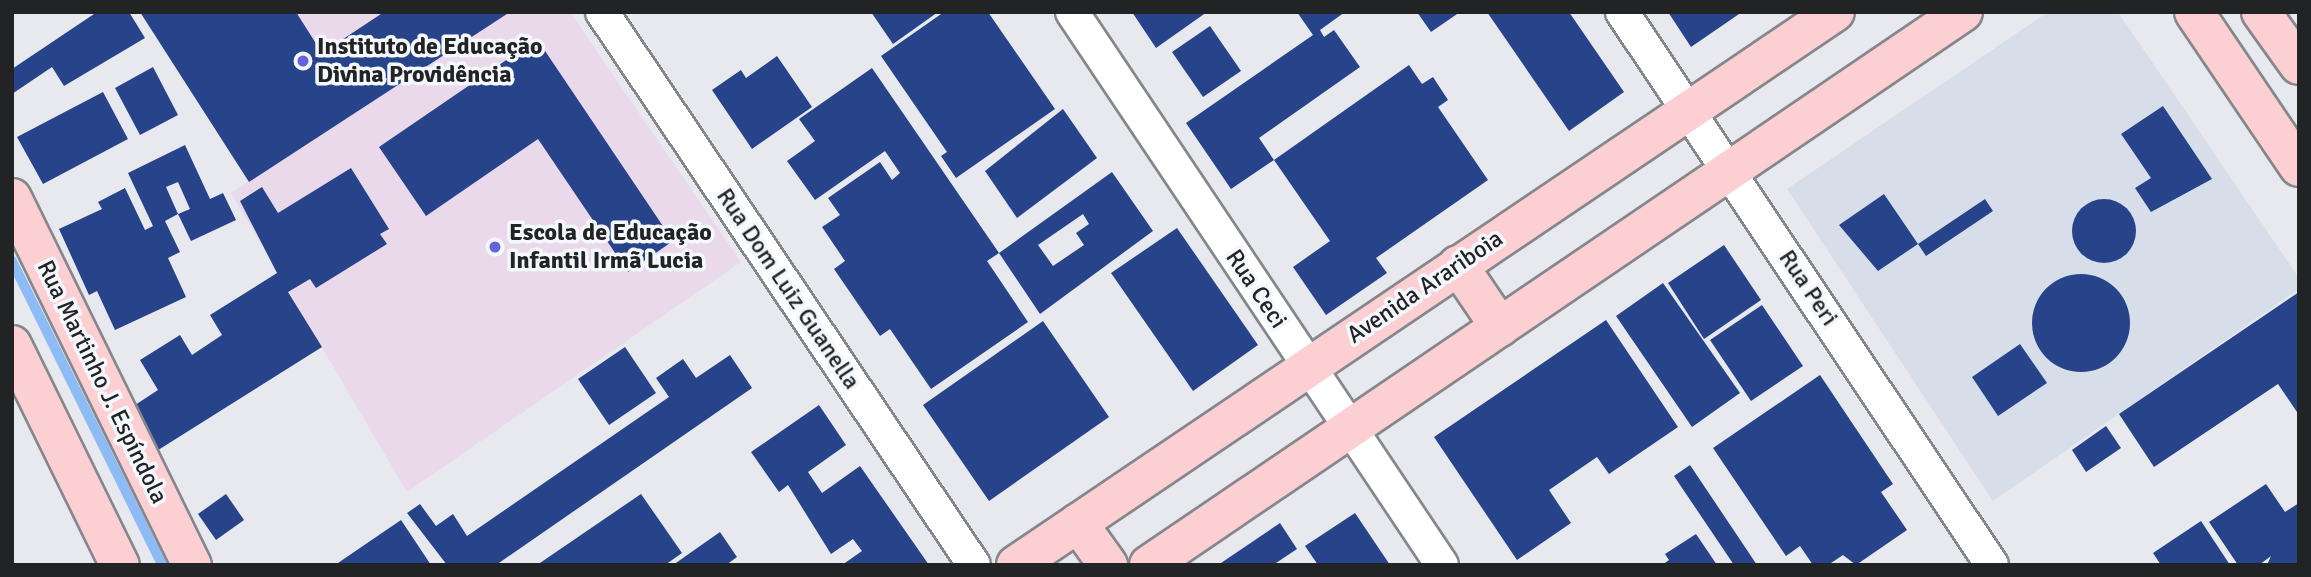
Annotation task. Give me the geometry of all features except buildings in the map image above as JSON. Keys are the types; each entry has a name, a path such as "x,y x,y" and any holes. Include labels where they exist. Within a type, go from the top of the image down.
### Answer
{"main road":[{"name":"Avenida Arariboia","path":"1016,565 1835,12"},
{"path":"1149,565 1963,12"},
{"path":"2194,12 2299,166"},
{"path":"2262,12 2299,65"},
{"name":"Rua Martinho J. Espíndola","path":"12,198 192,565"},
{"path":"1458,265 1500,327"},
{"path":"12,345 120,565"},
{"path":"1078,523 1108,565"}],"street":[{"name":"Rua Dom Luiz Guanella","path":"602,12 974,565"},
{"name":"Rua Ceci","path":"1072,12 1442,565"},
{"name":"Rua Peri","path":"1622,12 1992,565"}],"shaded area":[{"name":"Escola de Educação Infantil Irmã Lucia","path":"140,12 570,12 741,262 407,492 231,193 249,181"},
{"path":"2048,12 2118,12 2299,278 2299,289 1993,501 1787,189"}],"waterway":[{"path":"12,261 162,565"}],"place":[{"name":"Instituto de Educação Divina Providência","path":"303,61"},
{"name":"Escola de Educação Infantil Irmã Lucia","path":"495,247"}]}
